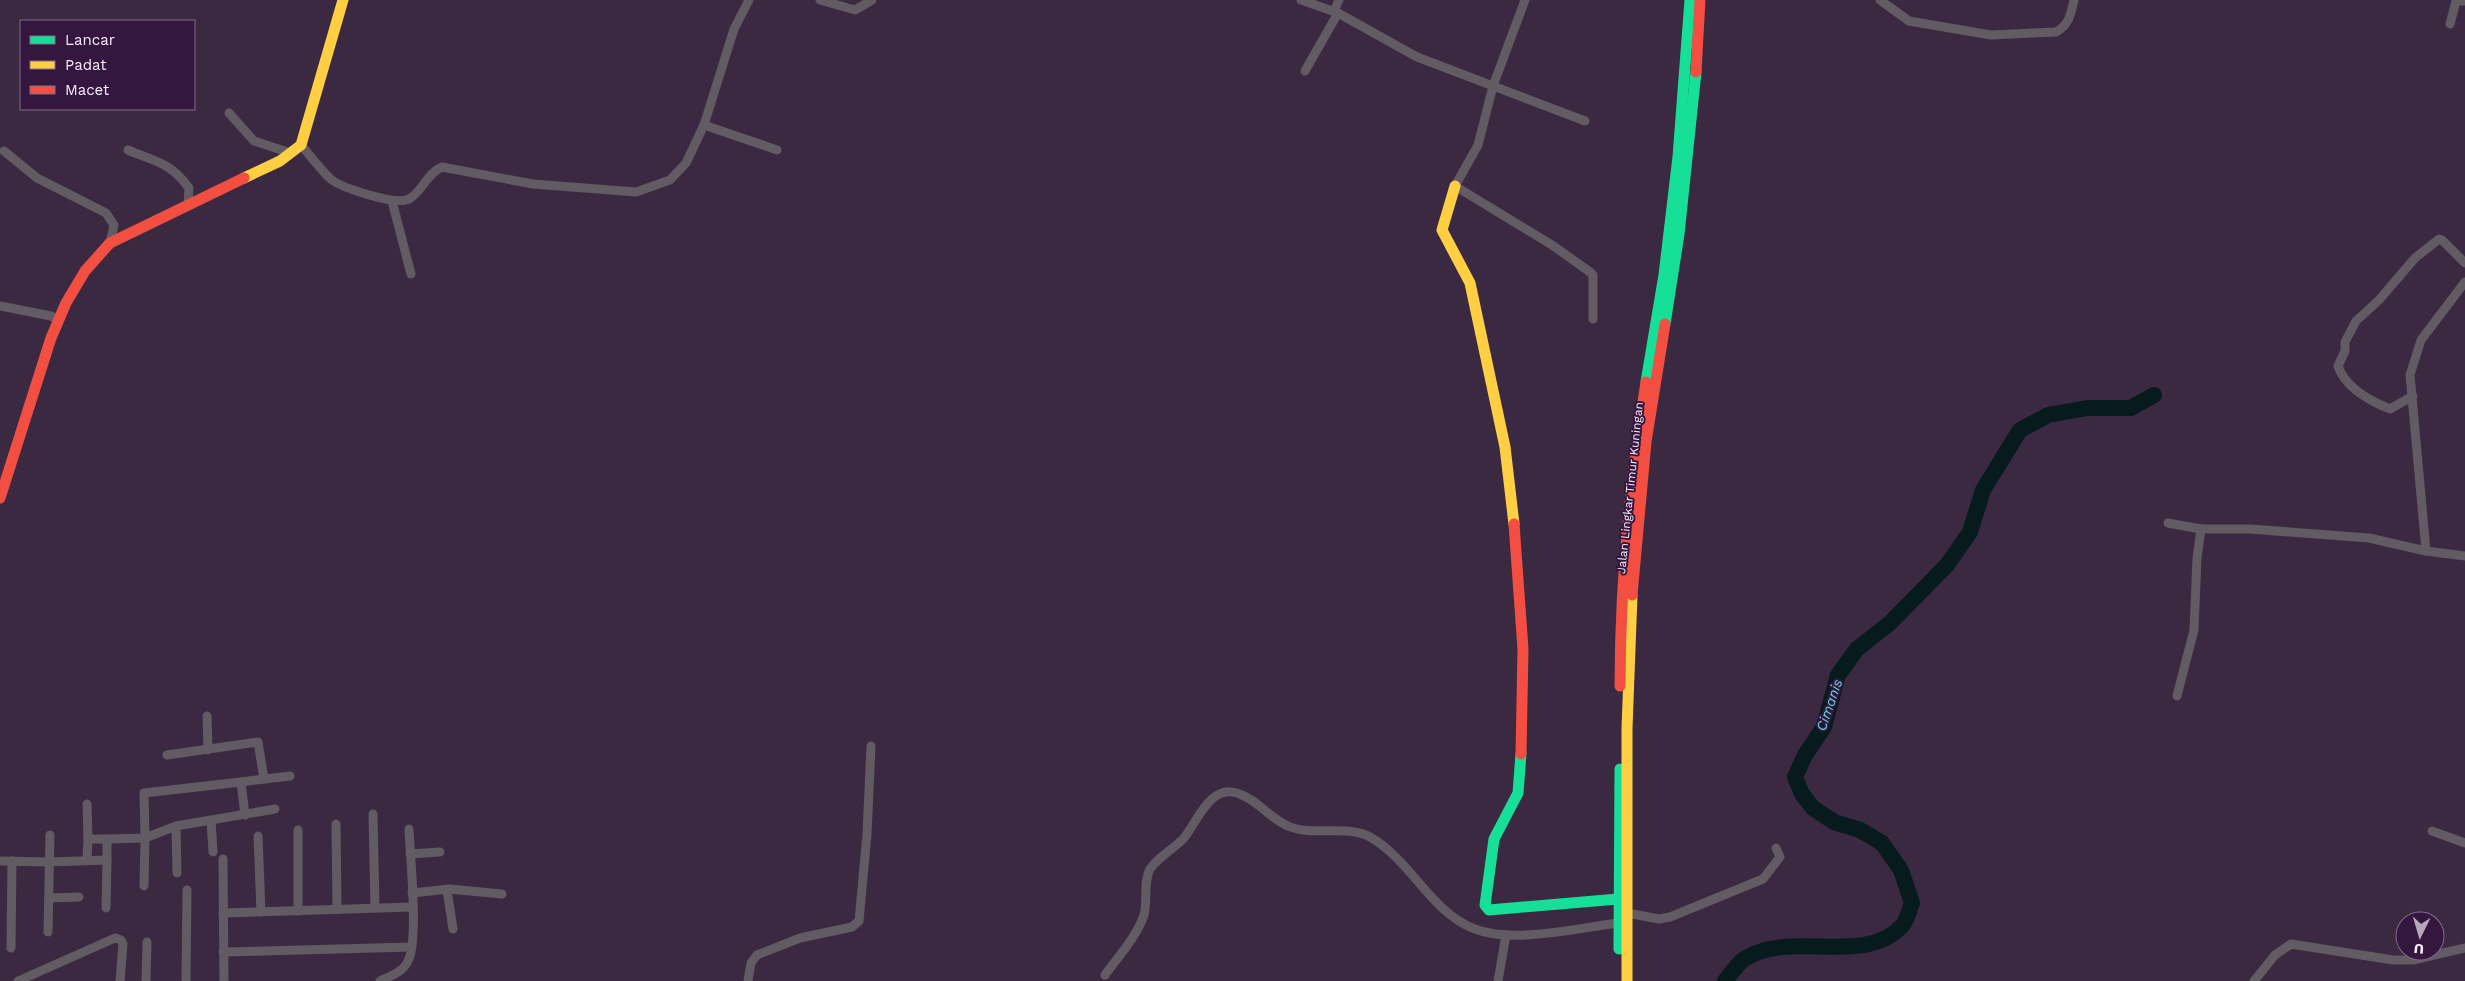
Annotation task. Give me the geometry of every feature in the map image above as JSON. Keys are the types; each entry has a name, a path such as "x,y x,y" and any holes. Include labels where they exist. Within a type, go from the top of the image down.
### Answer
{"main road":[{"path":"0,498 17,437 58,320 82,275 95,256 110,243 280,161 301,145 343,0"},
{"name":"Jalan Lingkar Timur Kuningan","path":"1620,981 1618,898 1620,646 1627,539 1640,425 1664,274 1680,134 1690,0"},
{"name":"Jalan Lingkar Timur Kuningan","path":"1627,981 1627,728 1632,590 1646,442 1679,234 1695,83 1700,0"},
{"path":"1455,186 1442,230 1470,283 1505,447 1514,522 1523,649 1519,785 1516,798 1494,839 1484,905 1489,910 1618,898"}],"street":[{"path":"301,145 331,179 392,201 403,202 411,198 436,169 442,167 533,184 636,192 670,180 682,170 704,125 734,28 749,0"},
{"path":"820,0 855,10 872,0"},
{"path":"1300,0 1336,12 1417,57 1585,121"},
{"path":"1306,71 1336,12 1339,0"},
{"path":"1525,0 1493,86 1478,145 1455,186 1552,244 1590,272 1593,276 1593,319"},
{"path":"1880,0 1909,21 1991,35 2056,32 2062,29 2070,18 2074,0"},
{"path":"2450,24 2456,1 2465,1"},
{"path":"228,113 254,141 291,153"},
{"path":"704,125 777,150"},
{"path":"128,150 166,164 179,175 189,188 188,204"},
{"path":"4,152 37,178 106,213 114,225 110,243"},
{"path":"392,201 411,274"},
{"path":"2413,396 2390,409 2370,399 2344,380 2338,366 2345,353 2345,342 2360,316 2379,300 2415,258 2438,239 2442,240 2465,263"},
{"path":"2426,551 2410,375 2421,340 2465,282"},
{"path":"0,306 52,316 58,320"},
{"path":"2168,523 2201,529 2250,529 2369,538 2426,551 2465,556"},
{"path":"2177,696 2194,630 2197,558 2201,529"},
{"path":"207,716 208,750"},
{"path":"167,755 258,742 264,778"},
{"path":"748,981 751,963 757,955 800,938 852,927 859,921 867,834 870,746"},
{"path":"144,886 144,793 290,776"},
{"path":"241,782 245,815"},
{"path":"1106,975 1141,923 1146,906 1147,874 1150,869 1185,836 1208,803 1220,793 1229,792 1250,800 1286,826 1296,829 1354,833 1370,837 1405,865 1430,895 1454,917 1474,929 1506,935 1618,923"},
{"path":"86,804 87,860"},
{"path":"88,839 145,838 176,826 275,809"},
{"path":"373,814 375,908"},
{"path":"211,820 213,852"},
{"path":"336,824 336,910"},
{"path":"176,826 177,873"},
{"path":"380,981 404,968 412,947 409,829"},
{"path":"298,830 298,910"},
{"path":"2432,831 2465,844"},
{"path":"48,932 50,835"},
{"path":"258,836 261,912"},
{"path":"106,908 107,839"},
{"path":"1627,912 1659,919 1670,918 1763,879 1780,857 1776,848"},
{"path":"410,854 440,852"},
{"path":"223,859 224,981"},
{"path":"0,861 107,860"},
{"path":"11,948 12,861"},
{"path":"186,981 187,890"},
{"path":"412,893 446,890 502,894"},
{"path":"446,890 453,929"},
{"path":"49,898 79,897"},
{"path":"223,913 412,907"},
{"path":"1498,981 1506,935"},
{"path":"18,981 115,938 121,940 123,944 120,981"},
{"path":"146,981 147,942"},
{"path":"2254,981 2274,955 2291,944 2393,960 2414,960 2465,948"},
{"path":"224,952 412,947"}],"waterway":[{"name":"Cimanis","path":"1725,981 1743,960 1765,950 1806,946 1848,947 1867,944 1885,938 1903,925 1912,903 1901,870 1882,843 1860,830 1834,822 1813,808 1802,794 1795,777 1805,755 1824,727 1838,675 1857,649 1890,623 1947,565 1970,532 1983,490 2020,430 2048,415 2087,408 2131,408 2154,395"}],"traffic: fast":[{"path":"1646,382 1664,275 1678,157 1690,0"},
{"path":"1665,324 1679,234 1696,72"},
{"path":"1521,754 1518,793 1494,839 1485,905 1489,910 1618,899"},
{"path":"1619,949 1620,769"}],"traffic: slow":[{"path":"244,178 280,161 301,145 343,0"},
{"path":"1455,186 1442,230 1470,283 1505,447 1514,524"},
{"path":"1627,981 1627,728 1632,595"}],"traffic: jam":[{"path":"1696,72 1700,0"},
{"path":"0,498 51,338 66,303 85,271 110,243 244,178"},
{"path":"1632,595 1646,442 1665,324"},
{"path":"1620,686 1620,648 1627,534 1635,457 1646,382"},
{"path":"1514,524 1523,649 1521,754"}]}
